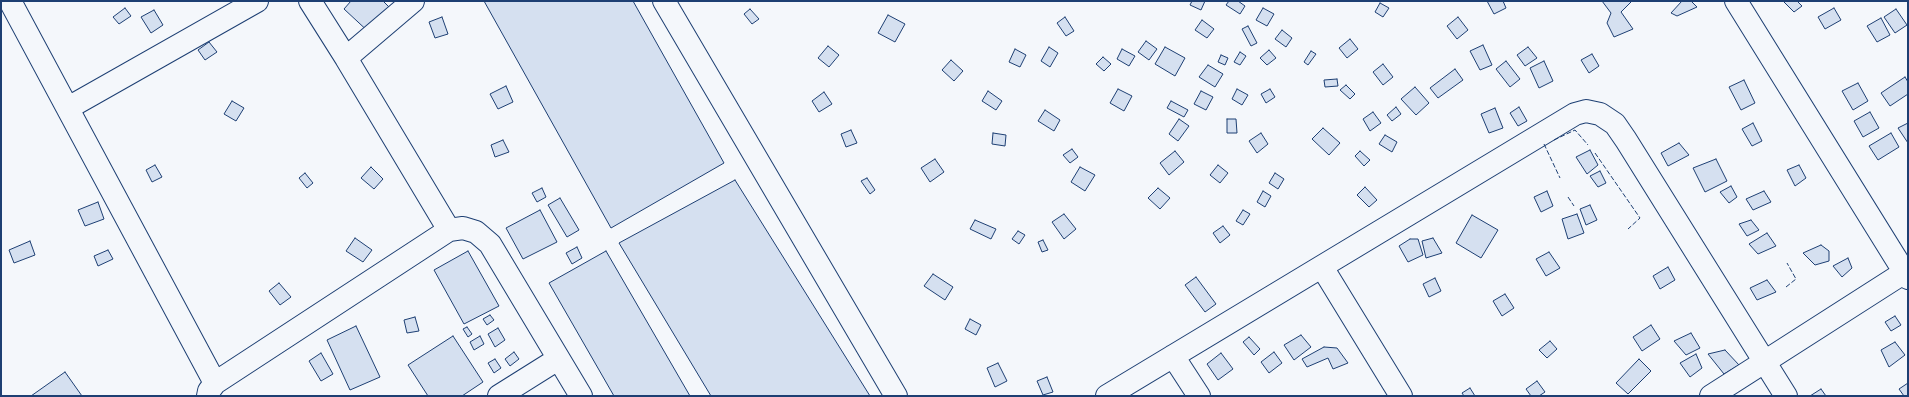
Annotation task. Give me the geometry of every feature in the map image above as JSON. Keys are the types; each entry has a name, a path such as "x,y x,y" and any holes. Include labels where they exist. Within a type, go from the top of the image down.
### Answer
{"street":[{"path":"10,1 68,108 212,389 449,230 463,228 476,232 490,244 581,396"},
{"path":"68,108 257,1"},
{"path":"310,1 449,230"},
{"path":"346,58 413,1"},
{"path":"664,1 896,396"},
{"path":"1711,396 1907,273 1736,1"},
{"path":"1107,396 1575,114 1586,111 1600,114 1615,124 1786,396"},
{"path":"1322,267 1402,396"},
{"path":"1174,356 1199,396"},
{"path":"499,396 558,359"}],"building":[{"path":"351,1 383,1 394,12 372,35 344,9"},
{"path":"484,1 633,1 724,163 611,228"},
{"path":"1192,1 1205,1 1201,10 1190,5"},
{"path":"1229,1 1238,1 1245,6 1240,14 1226,5"},
{"path":"1487,1 1503,1 1506,8 1494,14"},
{"path":"1602,1 1632,1 1621,12 1633,29 1614,37 1607,23 1611,13"},
{"path":"1682,1 1691,1 1697,7 1677,16 1671,13"},
{"path":"1783,1 1797,1 1802,6 1794,12"},
{"path":"1380,3 1389,8 1383,17 1375,12"},
{"path":"125,8 131,16 119,24 113,17"},
{"path":"1263,8 1274,14 1267,26 1256,20"},
{"path":"1834,8 1841,20 1825,29 1818,17"},
{"path":"750,9 759,19 752,24 744,14"},
{"path":"1896,9 1907,25 1895,33 1884,17"},
{"path":"154,10 163,25 151,33 141,17"},
{"path":"888,15 905,24 895,42 878,33"},
{"path":"442,17 448,34 435,38 429,22"},
{"path":"1065,17 1074,31 1066,36 1057,23"},
{"path":"1458,17 1468,30 1457,39 1447,26"},
{"path":"1881,18 1890,35 1877,42 1867,26"},
{"path":"1202,20 1214,29 1207,38 1195,30"},
{"path":"1248,26 1257,43 1251,46 1242,29"},
{"path":"1282,30 1292,38 1286,47 1275,39"},
{"path":"1350,39 1358,49 1347,58 1339,48"},
{"path":"1146,41 1157,49 1149,60 1138,52"},
{"path":"209,42 217,52 205,60 198,50"},
{"path":"1483,45 1492,65 1480,70 1470,51"},
{"path":"828,46 839,55 829,67 818,58"},
{"path":"1049,47 1058,53 1050,67 1041,61"},
{"path":"1165,47 1185,58 1175,76 1155,64"},
{"path":"1528,47 1537,58 1525,66 1517,55"},
{"path":"1015,49 1026,55 1020,67 1009,62"},
{"path":"1122,49 1135,56 1129,66 1117,59"},
{"path":"1269,50 1276,58 1267,65 1260,58"},
{"path":"1311,51 1316,54 1308,65 1304,62"},
{"path":"1240,52 1246,56 1240,65 1234,62"},
{"path":"1592,54 1599,66 1589,73 1581,60"},
{"path":"1221,55 1228,58 1225,65 1218,62"},
{"path":"1103,57 1111,64 1104,71 1096,64"},
{"path":"951,60 963,71 954,81 942,70"},
{"path":"1506,61 1520,79 1510,87 1496,69"},
{"path":"1544,61 1553,81 1539,88 1530,68"},
{"path":"1383,64 1393,77 1383,85 1373,72"},
{"path":"1208,65 1223,74 1215,87 1199,77"},
{"path":"1455,69 1463,80 1438,98 1430,88"},
{"path":"1905,77 1908,82 1908,94 1890,106 1881,93"},
{"path":"1337,79 1338,86 1325,87 1324,80"},
{"path":"1744,80 1755,103 1741,110 1729,87"},
{"path":"1858,83 1868,101 1853,110 1842,91"},
{"path":"1346,85 1355,94 1350,99 1340,90"},
{"path":"506,86 513,102 498,109 490,94"},
{"path":"1415,87 1429,103 1416,115 1401,99"},
{"path":"1118,89 1132,96 1124,111 1110,103"},
{"path":"1237,89 1248,95 1242,105 1232,99"},
{"path":"1270,89 1275,97 1266,103 1261,94"},
{"path":"988,91 1002,101 996,110 982,101"},
{"path":"1201,91 1213,97 1206,110 1194,104"},
{"path":"824,92 832,104 819,112 812,101"},
{"path":"232,101 244,108 236,121 224,114"},
{"path":"1171,101 1188,110 1184,117 1167,108"},
{"path":"1396,107 1401,114 1392,121 1387,115"},
{"path":"1519,107 1527,121 1518,126 1510,113"},
{"path":"1495,108 1503,128 1489,133 1481,114"},
{"path":"1045,110 1060,120 1054,131 1038,121"},
{"path":"1373,112 1381,123 1370,131 1363,119"},
{"path":"1870,112 1879,128 1863,137 1854,121"},
{"path":"1179,119 1189,126 1178,141 1169,134"},
{"path":"1227,119 1236,119 1237,133 1227,133"},
{"path":"1753,123 1762,141 1752,146 1742,129"},
{"path":"1908,123 1908,143 1898,128"},
{"path":"1323,128 1340,143 1329,155 1312,139"},
{"path":"851,130 857,143 846,147 841,134"},
{"path":"993,133 1006,135 1005,146 992,144"},
{"path":"1261,133 1268,144 1257,153 1249,141"},
{"path":"1891,133 1899,147 1878,160 1869,146"},
{"path":"1385,135 1397,142 1392,152 1379,144"},
{"path":"503,140 509,152 495,157 491,145"},
{"path":"1679,143 1689,155 1668,166 1661,153"},
{"path":"1072,149 1078,157 1070,163 1063,155"},
{"path":"1590,150 1598,165 1587,174 1576,157"},
{"path":"1175,151 1184,162 1169,175 1160,163"},
{"path":"1360,151 1370,160 1364,166 1355,156"},
{"path":"935,159 944,172 930,182 921,168"},
{"path":"1716,159 1727,181 1705,192 1693,168"},
{"path":"155,165 162,177 152,182 146,170"},
{"path":"1218,165 1228,173 1220,183 1210,175"},
{"path":"1799,165 1806,178 1795,186 1787,170"},
{"path":"371,167 383,179 374,189 361,178"},
{"path":"1080,167 1095,175 1085,191 1071,182"},
{"path":"1600,171 1606,183 1598,187 1590,176"},
{"path":"305,173 313,183 307,188 299,178"},
{"path":"1275,173 1284,179 1278,189 1269,183"},
{"path":"867,178 875,190 870,194 861,181"},
{"path":"735,180 870,396 711,396 619,243"},
{"path":"1731,186 1737,197 1729,203 1720,192"},
{"path":"1365,187 1377,200 1369,207 1357,195"},
{"path":"542,188 546,197 537,202 532,193"},
{"path":"1158,188 1170,198 1160,209 1148,198"},
{"path":"1263,191 1271,196 1265,207 1257,202"},
{"path":"1547,191 1553,206 1541,212 1534,197"},
{"path":"1764,191 1771,202 1753,210 1746,199"},
{"path":"560,198 579,230 567,237 548,205"},
{"path":"98,202 104,219 85,226 78,210"},
{"path":"1590,205 1597,220 1586,225 1580,209"},
{"path":"540,210 557,242 523,259 506,228"},
{"path":"1243,210 1250,214 1243,225 1236,221"},
{"path":"1064,214 1076,229 1064,239 1052,222"},
{"path":"1577,214 1584,233 1568,239 1562,219"},
{"path":"1472,215 1498,230 1481,258 1456,243"},
{"path":"975,220 996,229 991,239 970,229"},
{"path":"1751,220 1759,230 1747,236 1739,224"},
{"path":"1223,226 1230,235 1220,243 1213,233"},
{"path":"1018,231 1025,235 1019,244 1012,239"},
{"path":"1767,233 1776,246 1758,254 1749,244"},
{"path":"355,238 372,250 363,262 346,251"},
{"path":"1433,238 1442,253 1426,258 1422,241"},
{"path":"1410,239 1418,239 1423,255 1408,262 1399,246"},
{"path":"1043,240 1048,250 1042,252 1038,242"},
{"path":"30,241 35,255 14,263 9,250"},
{"path":"1821,245 1829,251 1829,261 1815,265 1803,253"},
{"path":"577,247 582,258 572,264 566,253"},
{"path":"108,250 113,259 98,266 94,256"},
{"path":"468,251 499,306 464,324 434,270"},
{"path":"606,251 690,396 614,396 549,283"},
{"path":"1549,252 1560,268 1546,276 1536,259"},
{"path":"1848,258 1852,268 1842,277 1833,266"},
{"path":"1668,267 1675,280 1660,289 1653,276"},
{"path":"933,274 953,287 945,300 924,286"},
{"path":"1196,277 1216,304 1205,312 1185,285"},
{"path":"1435,278 1441,291 1429,297 1423,284"},
{"path":"1767,280 1776,292 1757,300 1750,288"},
{"path":"279,283 291,297 280,305 269,291"},
{"path":"1505,294 1514,308 1502,316 1493,301"},
{"path":"490,315 494,320 487,325 483,319"},
{"path":"1895,316 1901,325 1891,331 1885,322"},
{"path":"415,317 419,331 407,333 404,320"},
{"path":"970,319 981,325 976,335 965,329"},
{"path":"1651,325 1660,339 1642,351 1633,337"},
{"path":"356,326 380,377 350,390 327,340"},
{"path":"467,327 472,334 468,337 463,329"},
{"path":"498,328 505,340 495,347 488,334"},
{"path":"1691,333 1700,348 1686,355 1674,341"},
{"path":"1301,335 1311,347 1294,360 1284,345"},
{"path":"453,336 483,382 462,396 428,396 408,365"},
{"path":"480,336 484,344 474,350 470,342"},
{"path":"1249,337 1260,349 1254,355 1243,342"},
{"path":"1550,341 1557,349 1547,358 1539,350"},
{"path":"1895,342 1905,355 1889,367 1881,350"},
{"path":"1324,347 1337,348 1348,363 1333,369 1328,358 1307,367 1302,359"},
{"path":"1725,350 1739,365 1724,374 1708,354"},
{"path":"514,352 519,359 510,366 505,359"},
{"path":"1274,352 1282,363 1269,373 1261,362"},
{"path":"321,353 333,374 321,381 309,361"},
{"path":"1221,353 1233,369 1218,380 1207,364"},
{"path":"1696,354 1702,368 1690,377 1680,363"},
{"path":"495,359 501,368 494,373 488,363"},
{"path":"1639,359 1651,371 1628,394 1616,383"},
{"path":"998,363 1007,381 995,387 987,368"},
{"path":"65,372 82,396 31,396"},
{"path":"1047,377 1053,392 1043,395 1037,381"},
{"path":"1537,381 1545,392 1539,396 1531,396 1526,389"},
{"path":"1908,383 1908,396 1904,396 1899,389"},
{"path":"1470,388 1475,396 1464,396 1462,393"},
{"path":"1821,389 1826,396 1810,396"}],"fence":[{"path":"1554,140 1575,130 1588,145"},
{"path":"1544,144 1560,178"},
{"path":"1595,153 1640,218 1628,229"},
{"path":"1568,197 1574,206"},
{"path":"1786,287 1796,279 1787,263"}]}
